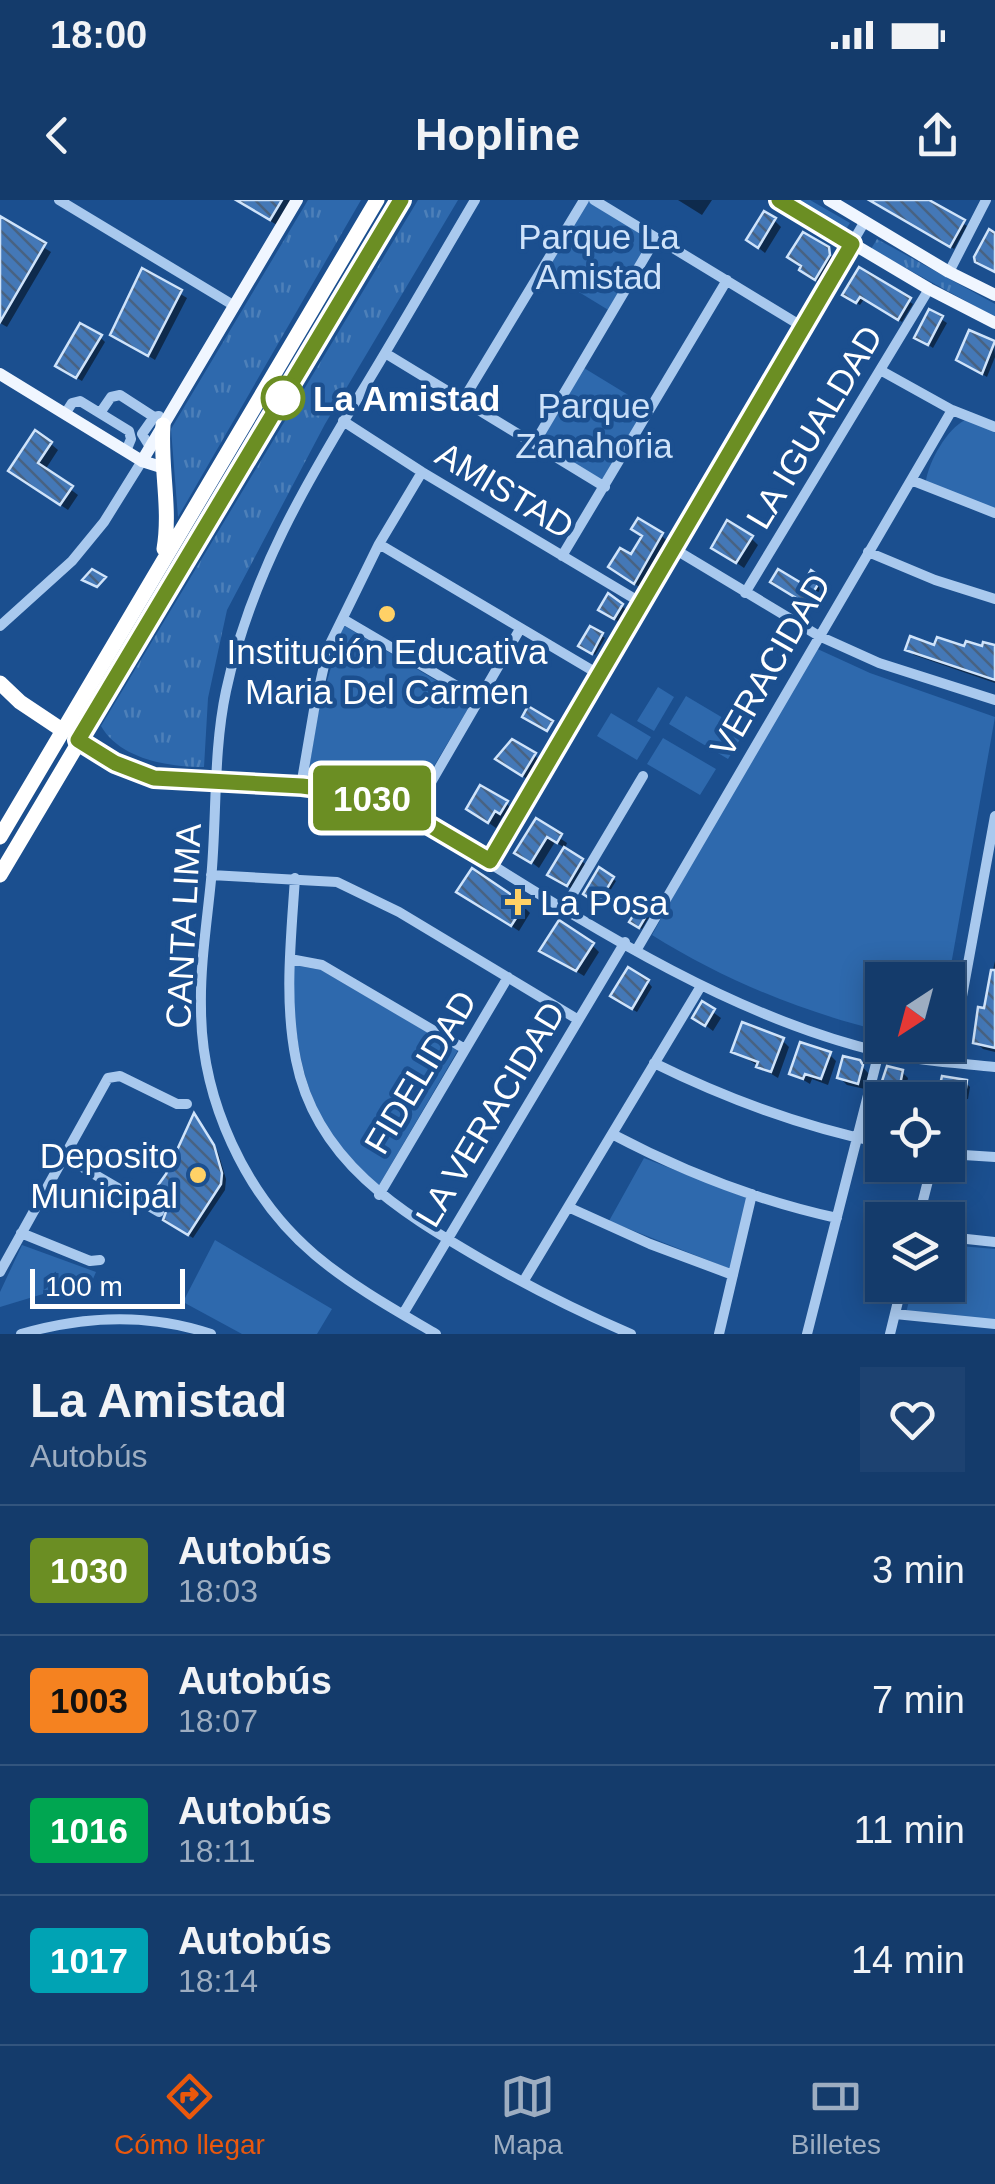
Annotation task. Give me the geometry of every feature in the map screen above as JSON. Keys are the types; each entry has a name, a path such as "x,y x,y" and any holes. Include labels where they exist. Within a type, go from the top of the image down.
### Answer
{"highway":[{"path":"0,836 377,200"},
{"path":"0,876 401,200"},
{"path":"162,419 161,467 168,527 162,563"},
{"path":"0,683 20,702 62,730"}],"main road":[{"path":"142,461 162,419 296,200"},
{"path":"779,200 995,324"},
{"path":"829,200 995,295"},
{"path":"0,374 142,461 161,467"}],"street":[{"path":"59,200 233,305"},
{"name":"CANTA LIMA","path":"436,1334 314,1254 275,1216 245,1170 216,1099 203,1040 201,978 225,694 258,582 282,528 475,200"},
{"path":"463,400 584,200"},
{"path":"594,200 802,327"},
{"path":"949,272 986,200"},
{"path":"490,861 865,221"},
{"path":"534,444 656,238"},
{"path":"562,556 727,280"},
{"name":"LA IGUALDAD","path":"745,593 929,289"},
{"path":"385,353 605,487"},
{"path":"880,370 952,410 995,427"},
{"path":"100,413 111,397 120,395 162,419 137,434 126,451"},
{"path":"65,414 76,401 137,434 150,447"},
{"name":"VERACIDAD","path":"637,949 952,410"},
{"name":"AMISTAD","path":"344,421 640,602"},
{"path":"0,626 72,562 104,522 142,461"},
{"path":"302,786 328,648 379,544 422,472"},
{"path":"911,480 995,513"},
{"path":"379,544 600,675"},
{"path":"671,547 818,636 896,669 995,700"},
{"path":"868,552 935,580 995,598"},
{"path":"343,619 479,699"},
{"path":"412,815 520,629"},
{"path":"78,740 115,763 154,778 356,793 412,815 701,986 761,1013 865,1047"},
{"path":"565,908 643,776"},
{"path":"965,980 995,816"},
{"path":"212,874 336,882 363,893 577,1019"},
{"path":"295,878 288,1002 292,1036 308,1100 343,1160 379,1195 448,1239 523,1282 631,1334"},
{"name":"LA VERACIDAD","path":"402,1314 625,942"},
{"path":"290,959 322,965 465,1049"},
{"name":"FIDELIDAD","path":"379,1195 508,977"},
{"path":"523,1282 701,986"},
{"path":"807,1334 876,1062"},
{"path":"950,1062 995,1066"},
{"path":"654,1063 748,1105 865,1140"},
{"path":"0,1272 103,1082 113,1075 177,1104 187,1104"},
{"path":"612,1134 672,1163 752,1194 837,1218"},
{"path":"965,1155 995,1157"},
{"path":"63,1156 158,1212"},
{"path":"718,1334 752,1194"},
{"path":"568,1207 733,1275"},
{"path":"21,1234 90,1261 100,1260"},
{"path":"965,1239 995,1242"},
{"path":"890,1334 898,1302"},
{"path":"895,1314 995,1324"},
{"path":"21,1334 84,1320 158,1321 211,1334"}],"green space":[{"path":"308,200 361,200 178,517 171,429"},
{"path":"418,200 458,200 325,424 227,610 208,698 204,767 161,763 132,753 109,737 101,726"},
{"path":"790,200 810,200 850,223 844,232"},
{"name":"Parque La Amistad","path":"588,201 652,240 610,311 546,272"},
{"path":"877,239 995,304 995,317 871,249"},
{"name":"Parque Zanahoria","path":"584,368 648,407 604,481 540,443"},
{"path":"965,420 995,431 995,512 926,481 940,446"},
{"path":"343,625 472,702 409,808 341,785 307,781 318,713"},
{"path":"811,646 870,673 995,717 952,962 865,962 865,1026 763,992 652,935"},
{"path":"658,687 674,697 654,731 637,721"},
{"path":"686,696 745,731 728,759 669,724"},
{"path":"611,713 651,737 637,760 597,736"},
{"path":"663,738 716,769 700,795 647,764"},
{"path":"294,965 321,970 458,1050 378,1187 335,1142 309,1087 296,1026"},
{"path":"644,1158 747,1198 730,1269 609,1221"},
{"path":"215,1240 332,1309 317,1334 242,1334 183,1302"},
{"path":"22,1245 96,1272 90,1286 76,1284 0,1307 0,1292"},
{"path":"965,1246 995,1249 995,1321 906,1313 909,1302 965,1302"}],"building":[{"path":"236,200 282,200 270,220"},
{"path":"869,200 929,200 965,220 950,247"},
{"path":"764,211 776,218 758,248 746,240"},
{"path":"0,216 46,243 0,322"},
{"path":"989,229 995,233 995,272 975,262 974,257"},
{"path":"803,232 829,247 830,255 815,280 787,257"},
{"path":"859,267 911,298 898,320 860,297 856,303 842,295"},
{"path":"142,268 182,290 148,356 110,335"},
{"path":"929,309 943,316 928,345 914,338"},
{"path":"80,323 102,335 76,378 55,366"},
{"path":"969,330 995,341 982,374 956,360"},
{"path":"35,430 52,442 38,463 73,486 60,505 8,471"},
{"path":"638,518 663,533 634,584 608,567 620,548 631,554 642,536 631,529"},
{"path":"727,520 753,536 736,563 711,548"},
{"path":"92,569 106,577 97,587 82,580"},
{"path":"778,569 803,584 811,570 822,578 806,604 770,582"},
{"path":"608,593 623,604 614,619 598,610"},
{"path":"590,626 603,633 592,654 578,646"},
{"path":"910,636 934,645 937,637 964,646 966,641 995,645 995,680 905,650"},
{"path":"528,706 553,721 547,731 522,717"},
{"path":"512,739 536,753 522,776 495,759"},
{"path":"480,785 508,801 488,823 466,809"},
{"path":"536,818 562,834 557,843 547,837 531,863 514,853"},
{"path":"564,847 583,859 567,886 547,875"},
{"path":"599,867 614,877 598,904 583,894"},
{"path":"472,868 525,904 511,926 456,892"},
{"path":"646,895 655,901 639,928 629,922"},
{"path":"559,920 594,943 576,971 539,951"},
{"path":"628,967 649,980 632,1009 610,996"},
{"path":"991,970 995,970 995,1048 973,1043 978,1007 984,1008"},
{"path":"702,1001 715,1009 705,1026 692,1018"},
{"path":"742,1022 784,1038 771,1072 756,1067 758,1062 731,1052"},
{"path":"800,1042 831,1052 821,1079 789,1074"},
{"path":"843,1056 860,1060 863,1065 858,1084 837,1078"},
{"path":"887,1066 903,1070 901,1082 882,1082"},
{"path":"942,1076 967,1080 965,1095 965,1082 941,1082"},
{"name":"Deposito Municipal","path":"194,1113 214,1145 222,1173 221,1184 188,1235 163,1220 167,1209 151,1195 166,1174"}],"bus line":[{"name":"1030","path":"401,200 78,740 115,763 154,778 356,793 412,815 490,861 852,244 779,200"}],"place":[{"name":"La Amistad","path":"283,398"},
{"name":"Institución Educativa Maria Del Carmen","path":"387,614"},
{"name":"La Posa","path":"518,902"},
{"name":"Deposito Municipal","path":"198,1175"}]}
